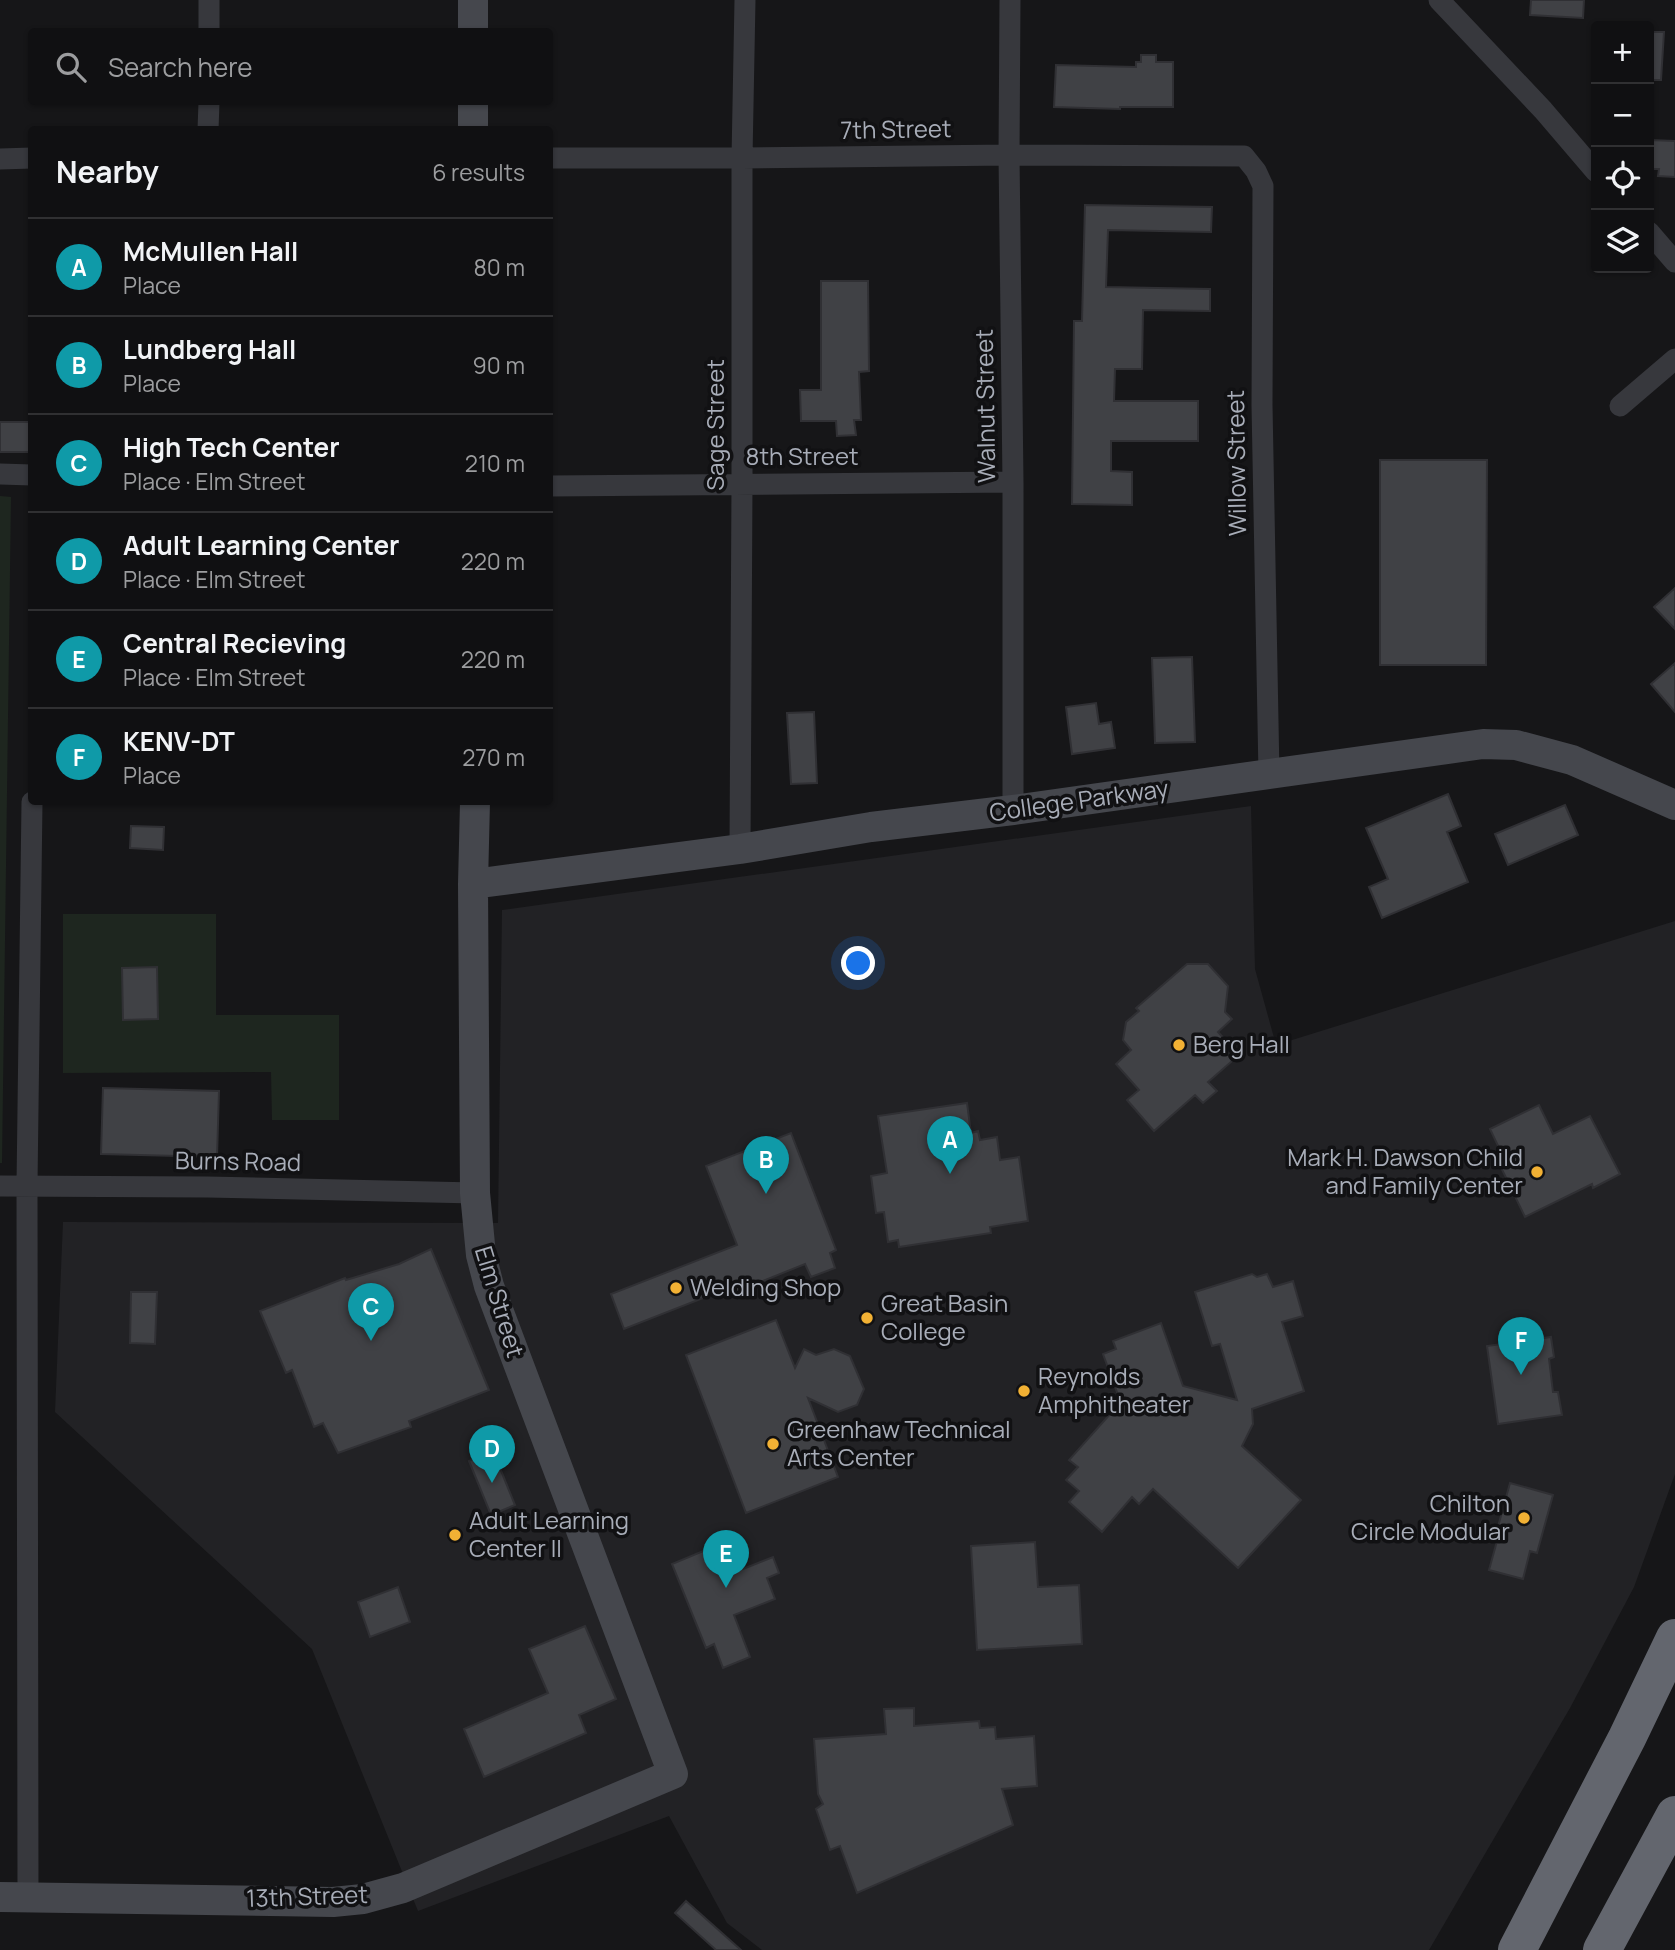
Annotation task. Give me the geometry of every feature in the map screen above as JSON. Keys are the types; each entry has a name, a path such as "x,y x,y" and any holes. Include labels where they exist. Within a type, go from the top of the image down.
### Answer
{"highway":[{"path":"1517,1950 1627,1738 1675,1638"},
{"path":"1602,1950 1675,1815"}],"street":[{"path":"209,0 209,28"},
{"path":"473,0 473,28"},
{"name":"Sage Street","path":"740,849 745,0"},
{"name":"Walnut Street","path":"1010,0 1013,810"},
{"path":"1439,0 1543,110 1591,166"},
{"path":"208,126 209,105"},
{"path":"473,105 473,126"},
{"name":"7th Street","path":"553,158 1244,156"},
{"name":"Willow Street","path":"1244,156 1256,171 1263,186 1262,405 1269,775"},
{"path":"0,159 28,158"},
{"path":"1654,238 1675,262"},
{"path":"1620,406 1675,359"},
{"path":"0,474 28,475"},
{"name":"8th Street","path":"553,486 1013,482"},
{"name":"College Parkway","path":"473,884 1483,744 1516,745 1572,760 1675,805"},
{"path":"14,1897 32,805"},
{"name":"Elm Street","path":"475,805 475,1193 481,1255 489,1286 673,1774"},
{"name":"Burns Road","path":"0,1186 475,1193"},
{"name":"13th Street","path":"14,1897 333,1902 363,1899 403,1888 673,1774"}],"shaded area":[{"path":"0,496 11,497 2,1163 0,1163"},
{"name":"Great Basin College","path":"1251,806 1255,969 1276,1045 1675,921 1675,1474 1634,1587 1570,1708 1429,1950 762,1950 727,1923 669,1816 418,1911 312,1649 55,1412 63,1222 498,1223 502,910"},
{"path":"63,914 216,914 216,1015 339,1015 339,1120 272,1120 271,1072 63,1073"}],"building":[{"path":"1531,0 1584,0 1583,18 1530,15"},
{"path":"1654,32 1664,32 1661,80 1654,80"},
{"path":"1141,55 1156,55 1156,62 1173,62 1173,107 1054,107 1056,65 1136,67 1136,62 1141,62"},
{"path":"1654,140 1675,141 1675,177 1658,176 1659,169 1654,169"},
{"path":"1085,205 1212,207 1211,232 1108,230 1106,287 1210,289 1210,311 1143,310 1142,369 1115,369 1114,401 1198,401 1198,441 1111,441 1111,471 1132,472 1132,505 1072,504 1074,321 1082,321"},
{"path":"821,281 868,281 869,371 859,372 861,420 854,420 856,435 837,436 836,421 801,421 800,390 821,390"},
{"path":"0,422 28,422 28,452 0,452"},
{"path":"1380,460 1487,460 1486,665 1380,665"},
{"path":"1675,588 1675,629 1654,607"},
{"path":"1192,657 1195,742 1155,743 1152,658"},
{"path":"1675,663 1675,712 1651,684"},
{"path":"1096,703 1099,724 1111,722 1115,748 1072,754 1066,707"},
{"path":"814,712 817,783 791,784 787,713"},
{"path":"1448,794 1461,826 1447,832 1468,882 1382,918 1369,887 1388,879 1366,828"},
{"path":"1565,805 1578,835 1508,865 1495,834"},
{"path":"131,826 164,827 163,850 130,848"},
{"name":"Berg Hall","path":"1187,964 1208,964 1228,986 1225,1012 1232,1019 1218,1032 1239,1055 1208,1082 1217,1091 1203,1103 1195,1095 1154,1131 1127,1100 1139,1090 1116,1064 1131,1050 1123,1040 1126,1022 1139,1011 1136,1008"},
{"path":"157,967 158,1019 123,1020 122,968"},
{"path":"103,1088 219,1091 217,1157 101,1154"},
{"path":"967,1103 971,1133 978,1131 980,1140 997,1137 1000,1160 1019,1157 1028,1221 990,1227 991,1233 899,1247 898,1240 888,1242 884,1212 876,1213 871,1176 887,1173 878,1116"},
{"name":"Mark H. Dawson Child and Family Center","path":"1539,1105 1553,1134 1590,1116 1620,1174 1593,1188 1592,1184 1525,1217 1495,1155 1501,1152 1490,1129"},
{"path":"791,1133 836,1250 830,1253 835,1268 811,1277 805,1264 733,1293 731,1287 624,1329 611,1294 737,1245 706,1166"},
{"path":"431,1249 489,1390 409,1421 411,1427 338,1453 323,1423 314,1427 292,1370 286,1373 260,1311 345,1278 346,1280 399,1264"},
{"path":"1252,1274 1257,1277 1267,1274 1273,1287 1293,1281 1303,1316 1282,1322 1304,1391 1252,1409 1253,1424 1242,1446 1301,1500 1238,1568 1153,1489 1139,1504 1132,1497 1102,1532 1069,1502 1079,1491 1066,1480 1078,1467 1069,1460 1120,1403 1115,1398 1118,1395 1103,1354 1116,1349 1113,1341 1161,1323 1183,1386 1237,1400 1220,1344 1212,1346 1195,1292"},
{"path":"131,1292 157,1292 155,1344 130,1343"},
{"name":"Greenhaw Technical Arts Center","path":"776,1320 795,1368 804,1349 816,1355 834,1349 850,1356 864,1389 857,1405 838,1412 808,1398 838,1477 746,1513 686,1355"},
{"path":"1551,1337 1554,1357 1549,1359 1553,1392 1558,1392 1562,1415 1498,1424 1487,1346"},
{"path":"493,1451 515,1505 491,1515 469,1461"},
{"name":"Chilton Circle Modular","path":"1510,1483 1553,1495 1537,1553 1530,1551 1523,1579 1489,1570"},
{"path":"1035,1542 1038,1587 1079,1585 1082,1644 977,1650 971,1546"},
{"path":"708,1549 714,1564 737,1554 743,1569 773,1557 779,1573 767,1578 775,1599 734,1615 750,1657 723,1668 714,1644 706,1648 672,1564"},
{"path":"398,1587 410,1622 370,1637 358,1602"},
{"path":"585,1626 616,1699 579,1715 586,1733 484,1777 464,1729 548,1693 529,1649"},
{"path":"914,1708 914,1726 979,1721 980,1728 995,1727 996,1739 1034,1736 1037,1786 1002,1789 1013,1825 857,1893 840,1846 830,1850 816,1809 823,1804 818,1794 814,1739 886,1734 884,1709"},
{"path":"686,1901 741,1950 716,1950 675,1913"}],"place":[{"name":"Berg Hall","path":"1179,1045"},
{"name":"Mark H. Dawson Child and Family Center","path":"1537,1172"},
{"name":"McMullen Hall","path":"950,1174"},
{"name":"Lundberg Hall","path":"766,1194"},
{"name":"Welding Shop","path":"676,1288"},
{"name":"Great Basin College","path":"867,1318"},
{"name":"High Tech Center","path":"371,1341"},
{"name":"KENV-DT","path":"1521,1375"},
{"name":"Reynolds Amphitheater","path":"1024,1391"},
{"name":"Greenhaw Technical Arts Center","path":"773,1444"},
{"name":"Adult Learning Center","path":"492,1483"},
{"name":"Chilton Circle Modular","path":"1524,1518"},
{"name":"Adult Learning Center II","path":"455,1535"},
{"name":"Central Recieving","path":"726,1588"}]}
